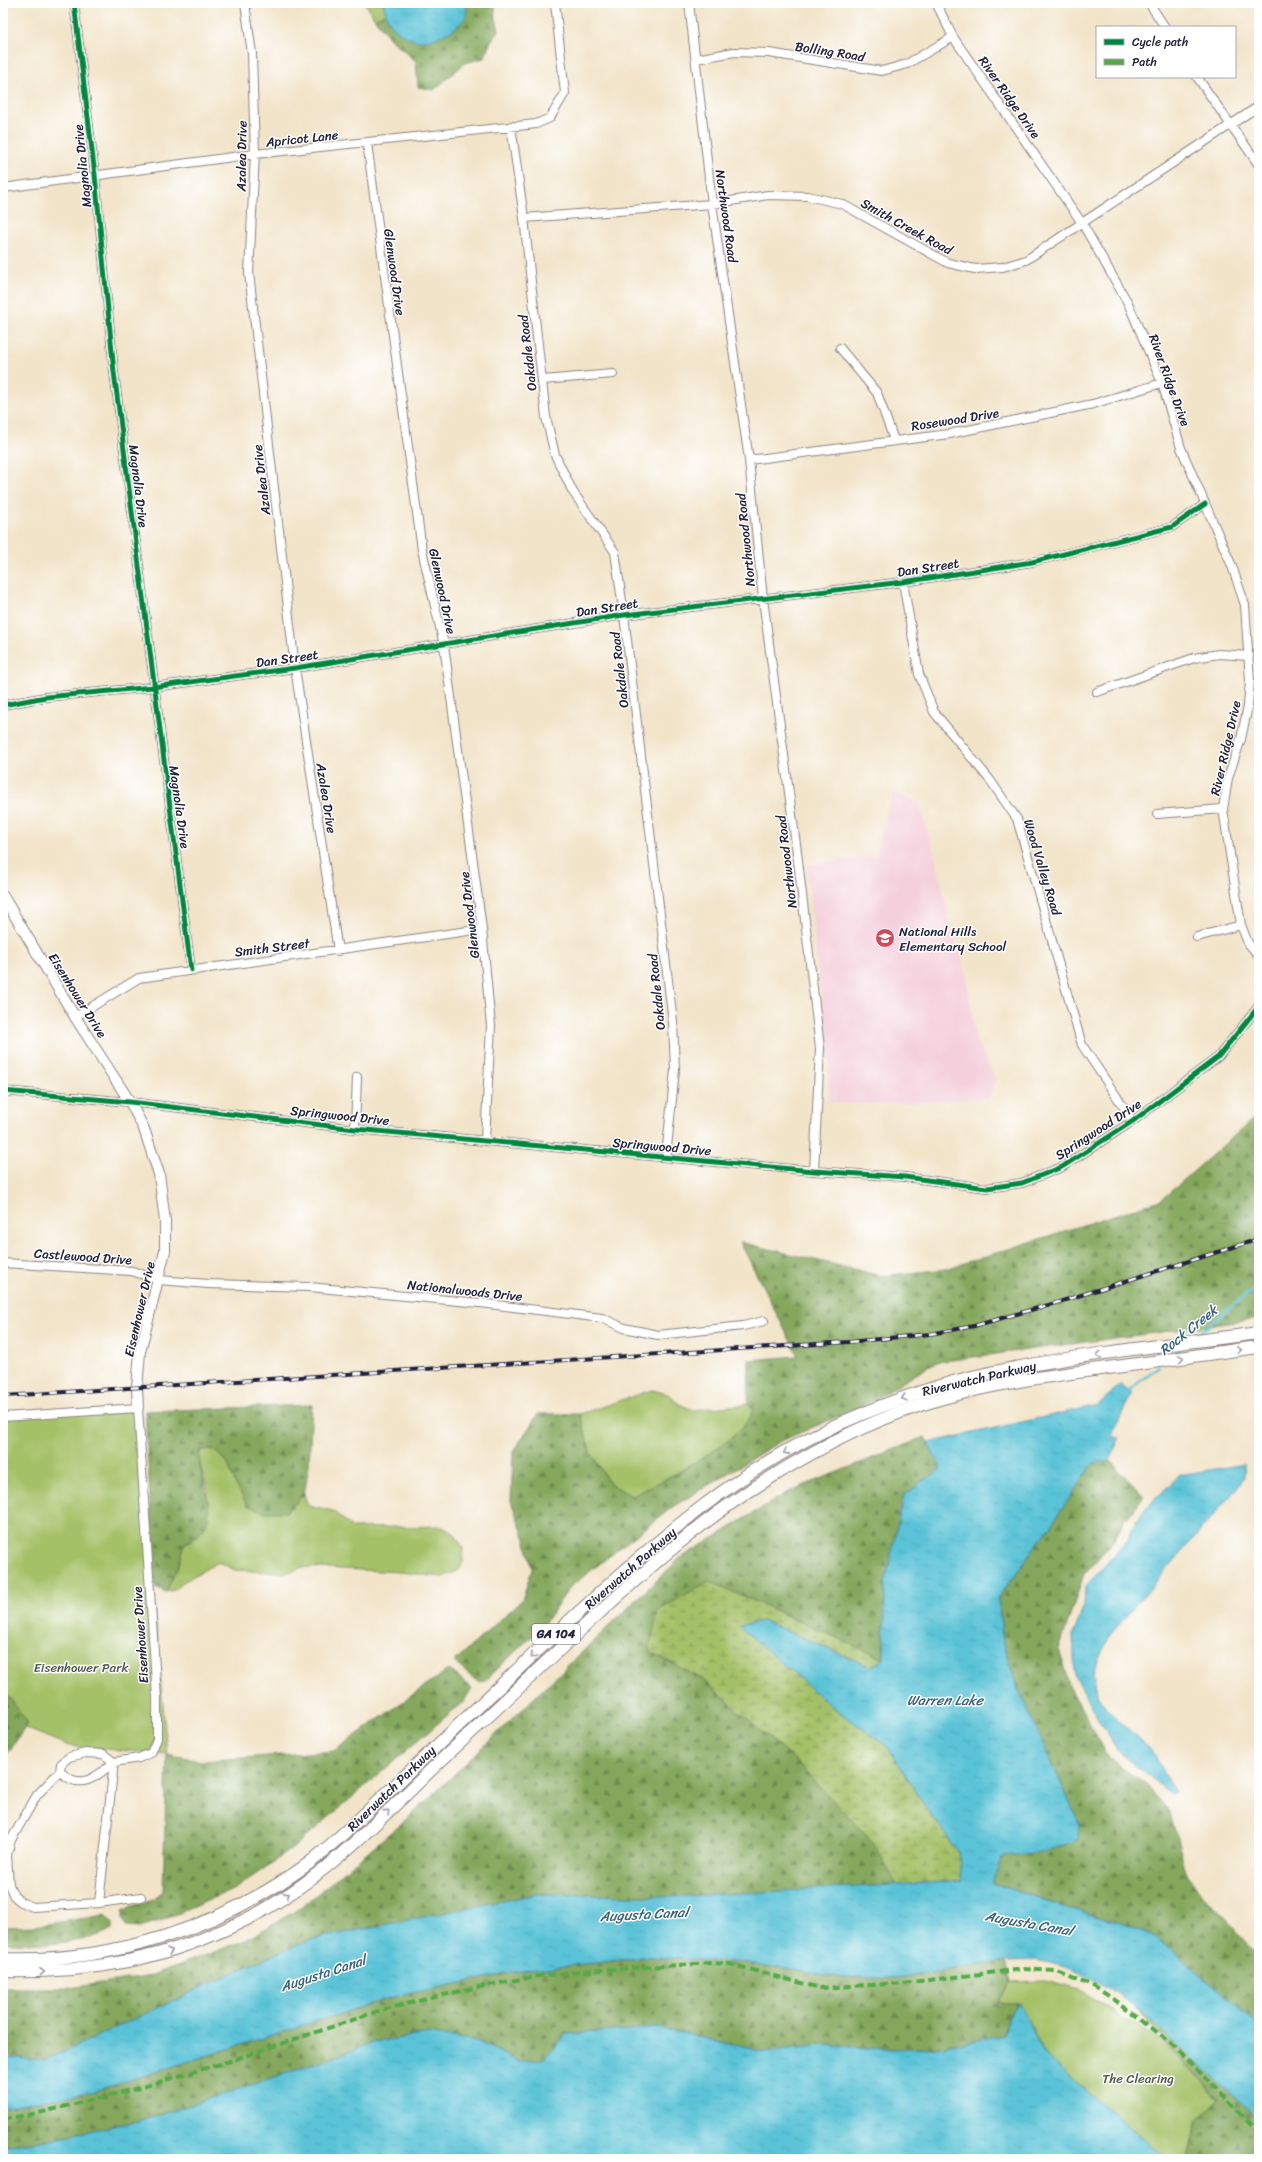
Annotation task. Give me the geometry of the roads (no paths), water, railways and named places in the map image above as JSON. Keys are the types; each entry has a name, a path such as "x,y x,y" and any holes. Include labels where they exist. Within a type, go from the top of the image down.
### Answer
{"main road":[{"name":"Riverwatch Parkway","path":"3,1959 31,1960 138,1945 176,1935 223,1914 268,1890 309,1864 354,1824 635,1560 697,1510 751,1470 803,1442 860,1415 904,1398 1003,1370 1259,1333"},
{"name":"Riverwatch Parkway","path":"3,1971 41,1972 91,1968 126,1962 168,1951 210,1936 252,1917 288,1895 338,1859 500,1704 659,1558 716,1514 765,1480 814,1452 882,1419 944,1398 1064,1373 1259,1347"}],"street":[{"name":"Magnolia Drive","path":"74,3 95,175 114,372 190,970"},
{"name":"Azalea Drive","path":"246,3 252,54 255,154 249,273 295,668 338,951"},
{"name":"Apricot Lane","path":"3,188 255,154 367,144 536,124 550,118 565,93 555,3"},
{"name":"Northwood Road","path":"689,3 712,204 749,460 763,599 798,852 820,1048 814,1171"},
{"name":"River Ridge Drive","path":"936,3 953,37 1082,223 1128,303 1162,383 1181,448 1232,566 1245,605 1249,656 1248,706 1241,739 1228,778 1223,808 1241,925 1248,943 1259,956"},
{"path":"1149,3 1164,26"},
{"name":"Bolling Road","path":"696,59 734,52 769,53 882,71 907,64 953,37"},
{"path":"1198,78 1259,165"},
{"name":"Smith Creek Road","path":"524,218 712,204 768,195 808,196 842,204 948,263 975,269 1003,267 1026,260 1259,106"},
{"name":"Oakdale Road","path":"511,126 524,218 546,417 555,455 573,492 615,552 624,615 673,1022 675,1070 666,1157"},
{"name":"Glenwood Drive","path":"367,144 422,550 444,645 482,929 491,1026 485,1140"},
{"path":"840,348 877,393 894,440"},
{"path":"543,380 613,374"},
{"name":"Rosewood Drive","path":"749,460 949,434 1093,404 1162,383"},
{"name":"Dan Street","path":"3,705 46,697 153,687 295,668 624,615 903,582 1032,562 1149,534 1172,527 1205,504"},
{"name":"Wood Valley Road","path":"903,582 919,674 934,712 990,780 1017,819 1082,1045 1133,1121"},
{"path":"1097,692 1194,658 1219,654 1249,656"},
{"name":"River Ridge Drive","path":"1157,814 1223,808"},
{"name":"Eisenhower Drive","path":"3,896 75,1017 130,1102 144,1129 159,1174 165,1221 165,1251 140,1352 137,1388 157,1698 158,1739 151,1753 139,1758 114,1762"},
{"path":"1197,937 1241,925"},
{"name":"Smith Street","path":"75,1017 139,978 338,951 482,929"},
{"name":"Springwood Drive","path":"3,1091 130,1102 355,1128 814,1171 905,1177 987,1188 1022,1183 1062,1167 1133,1121 1218,1057 1259,1006"},
{"path":"355,1128 357,1077"},
{"name":"Castlewood Drive","path":"3,1263 132,1271 159,1280"},
{"name":"Nationalwoods Drive","path":"159,1280 208,1284 309,1287 480,1303 602,1318 624,1328 658,1335 743,1326 764,1320"},
{"path":"3,1417 138,1408"},
{"path":"114,1762 103,1754 86,1753 69,1757 61,1764 60,1771 37,1795 11,1840 7,1855 9,1885 14,1896 21,1902 33,1907 99,1903 141,1897"},
{"path":"60,1771 71,1781 83,1782 102,1772 114,1762"},
{"path":"99,1903 114,1762"}],"water":[{"path":"383,3 466,3 466,14 459,25 453,30 439,37 419,41 407,37 399,32 390,23"},
{"path":"1121,1384 1132,1393 1112,1435 1119,1438 1110,1461 1093,1463 1047,1531 998,1598 1003,1644 1017,1686 1080,1825 1078,1840 1033,1854 1002,1857 992,1883 1151,1934 1208,1980 1259,2027 1259,2120 1133,2004 1095,1980 1066,1967 1036,1960 1006,1961 898,1978 845,1978 748,1963 649,1957 520,1971 393,1997 92,2092 3,2108 3,2057 46,2060 263,1959 314,1939 537,1894 672,1897 962,1881 958,1851 926,1808 888,1747 830,1705 739,1626 763,1621 871,1667 884,1659 885,1584 904,1495 941,1469 928,1443 1098,1405"},
{"path":"1244,1464 1245,1479 1110,1635 1093,1672 1098,1697 1112,1715 1151,1749 1175,1792 1172,1795 1116,1749 1075,1676 1073,1634 1084,1605 1085,1587 1125,1543 1136,1521 1152,1502 1180,1475"},
{"path":"1019,2003 1045,2056 1168,2159 3,2159 3,2146 41,2141 147,2119 321,2062 373,2042 432,2034 477,2041 517,2061 545,2059 566,2034 659,2028 765,2052 822,2045 884,2049 928,2048 1004,2035 1009,2015"}],"waterway":[{"name":"Rock Creek","path":"1196,1336 1259,1285"},
{"name":"Rock Creek","path":"1174,1354 1183,1347"},
{"name":"Rock Creek","path":"1127,1392 1159,1366"}],"railway":[{"path":"3,1396 849,1342 930,1334 974,1326 1059,1302 1259,1239"}],"place":[{"name":"National Hills Elementary School","path":"885,938"}],"park label":[{"name":"Eisenhower Park","path":"81,1667"},
{"name":"The Clearing","path":"1138,2078"}],"water label":[{"name":"Warren Lake","path":"945,1700"},
{"name":"Augusta Canal","path":"644,1914"},
{"name":"Augusta Canal","path":"1029,1923"},
{"name":"Augusta Canal","path":"323,1973"}]}
